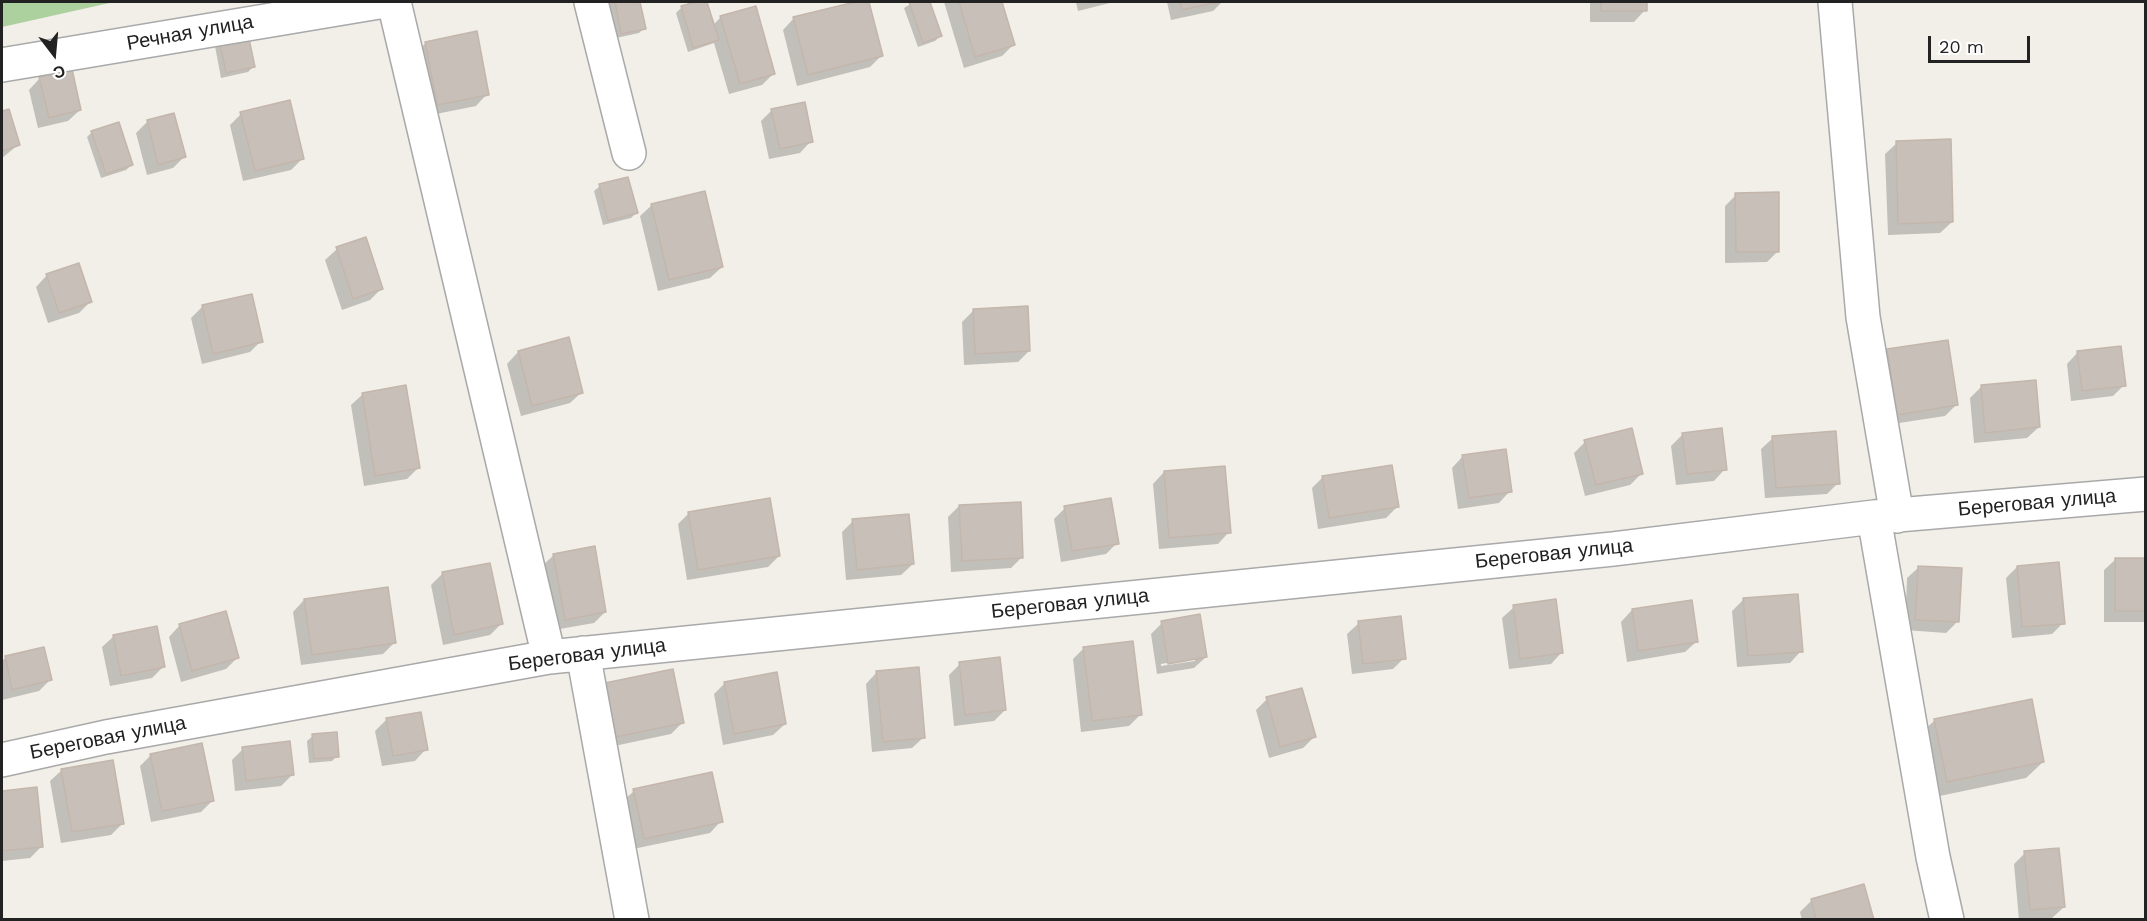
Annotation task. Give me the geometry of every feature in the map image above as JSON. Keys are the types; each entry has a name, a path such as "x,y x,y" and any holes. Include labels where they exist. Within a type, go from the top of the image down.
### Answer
{"street":[{"name":"Речная улица","path":"2,65 379,2"},
{"path":"394,2 549,657"},
{"path":"591,2 629,153"},
{"path":"1834,2 1863,317 1885,516 1934,857 1947,920"},
{"name":"Береговая улица","path":"2,760 106,737 549,657 1613,549 1885,516 2145,494"},
{"path":"583,653 632,920"}],"green space":[{"path":"2,2 114,2 2,27"}],"building":[{"path":"615,2 640,2 646,29 621,34"},
{"path":"707,2 719,40 693,48 681,6"},
{"path":"855,2 869,2 883,56 808,75 793,17"},
{"path":"909,2 930,2 942,36 923,43"},
{"path":"959,2 1002,2 1015,45 975,57"},
{"path":"1180,2 1220,2 1182,10"},
{"path":"1601,2 1647,2 1647,11 1601,11"},
{"path":"756,6 775,74 740,84 720,16"},
{"path":"477,31 489,95 437,105 425,42"},
{"path":"248,34 255,67 226,73 219,39"},
{"path":"72,69 81,110 49,118 39,77"},
{"path":"290,100 304,159 255,171 240,112"},
{"path":"805,102 813,142 780,149 771,109"},
{"path":"9,109 20,145 2,151 2,111"},
{"path":"174,113 186,157 158,165 147,120"},
{"path":"119,122 133,165 106,174 91,131"},
{"path":"1951,139 1953,222 1898,224 1896,141"},
{"path":"628,177 638,213 608,221 599,184"},
{"path":"705,191 723,267 669,280 651,204"},
{"path":"1779,192 1779,252 1736,252 1735,193"},
{"path":"366,237 383,289 353,299 336,247"},
{"path":"79,263 92,302 59,313 46,274"},
{"path":"252,294 263,342 213,354 202,305"},
{"path":"1028,306 1030,351 975,354 973,309"},
{"path":"569,337 583,393 532,406 518,351"},
{"path":"1948,340 1958,405 1897,415 1887,349"},
{"path":"2121,346 2126,386 2082,391 2077,351"},
{"path":"2036,380 2040,427 1985,433 1981,385"},
{"path":"406,385 420,468 375,476 362,393"},
{"path":"1632,428 1643,474 1596,485 1584,440"},
{"path":"1722,428 1727,470 1687,474 1682,433"},
{"path":"1836,431 1840,484 1776,488 1772,436"},
{"path":"1506,449 1512,492 1469,498 1462,455"},
{"path":"1392,465 1399,507 1329,518 1322,476"},
{"path":"1225,466 1231,533 1169,538 1164,471"},
{"path":"770,498 780,556 698,570 688,512"},
{"path":"1111,498 1119,544 1072,551 1064,506"},
{"path":"1021,502 1023,558 962,561 959,505"},
{"path":"909,514 914,564 857,570 852,519"},
{"path":"595,546 606,612 565,620 553,554"},
{"path":"2115,558 2146,558 2146,611 2115,611"},
{"path":"2059,562 2065,624 2022,627 2017,566"},
{"path":"490,563 503,624 454,635 442,572"},
{"path":"1918,566 1962,568 1959,622 1915,620"},
{"path":"388,587 396,643 312,655 304,599"},
{"path":"1798,594 1803,652 1748,656 1743,598"},
{"path":"1556,599 1563,653 1520,659 1513,605"},
{"path":"1692,600 1698,642 1638,651 1632,609"},
{"path":"226,611 239,658 192,671 179,624"},
{"path":"1200,614 1207,657 1168,664 1161,621"},
{"path":"1401,616 1406,659 1363,664 1358,621"},
{"path":"157,626 165,667 121,676 113,635"},
{"path":"1133,641 1142,715 1092,721 1083,647"},
{"path":"44,647 52,680 12,690 5,656"},
{"path":"1000,657 1006,710 965,715 959,662"},
{"path":"919,667 925,738 883,742 876,671"},
{"path":"673,669 684,723 611,738 600,684"},
{"path":"777,672 786,724 734,734 724,682"},
{"path":"1302,688 1316,737 1280,747 1266,697"},
{"path":"2032,699 2044,762 1947,782 1934,719"},
{"path":"421,712 428,750 393,756 386,718"},
{"path":"337,732 339,757 314,759 312,734"},
{"path":"290,741 294,775 246,781 242,747"},
{"path":"202,743 214,801 162,811 150,754"},
{"path":"113,760 124,824 72,832 61,769"},
{"path":"712,772 723,822 644,839 633,789"},
{"path":"37,787 43,847 2,851 2,791"},
{"path":"2059,848 2065,907 2030,910 2024,851"},
{"path":"1864,884 1874,920 1816,920 1811,899"}]}
